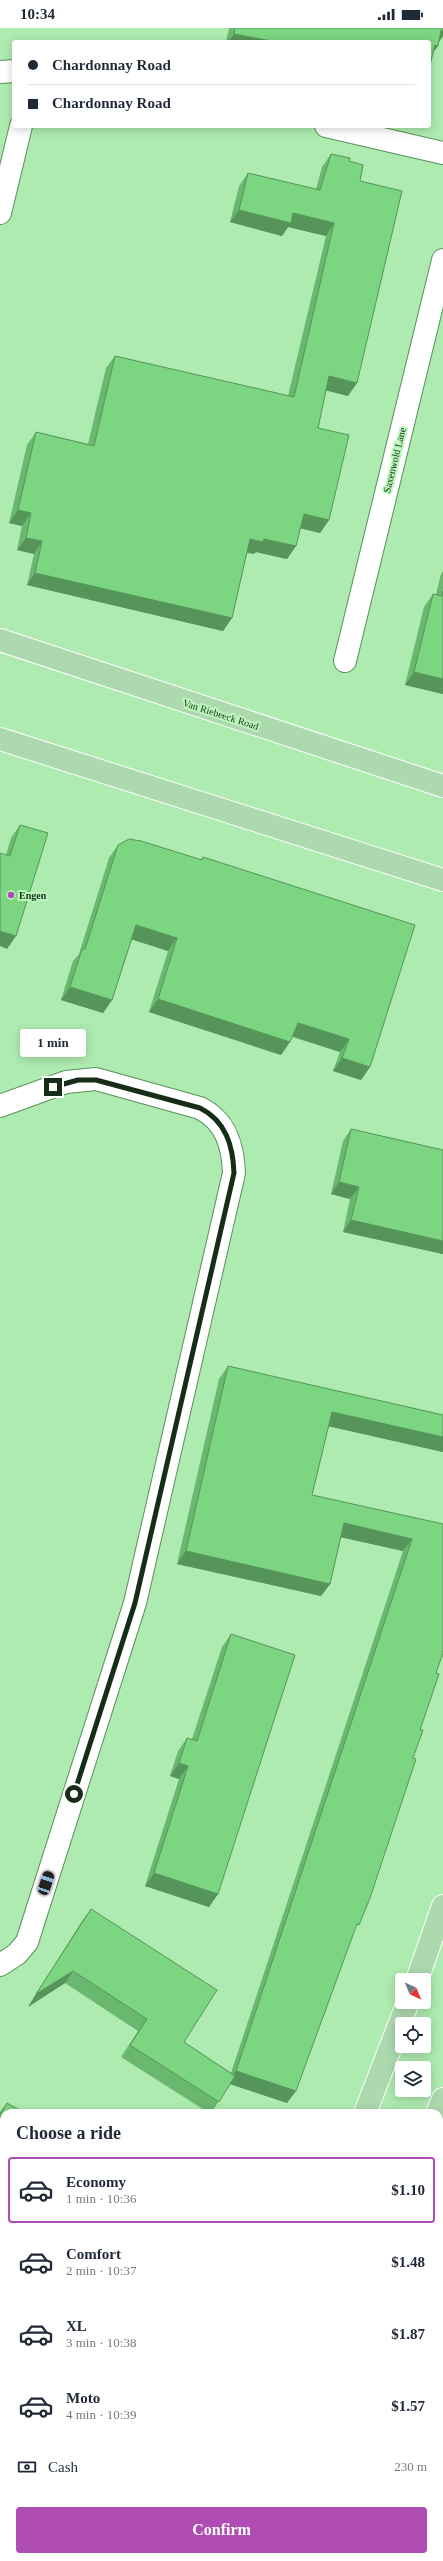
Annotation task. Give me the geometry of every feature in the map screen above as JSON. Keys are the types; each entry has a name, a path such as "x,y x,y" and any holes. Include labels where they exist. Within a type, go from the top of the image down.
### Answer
{"main road":[{"name":"Van Riebeeck Road","path":"0,640 443,786"},
{"path":"0,739 443,880"},
{"path":"419,1973 443,1906"},
{"path":"367,2109 405,2009"},
{"path":"439,2109 443,2099"}],"street":[{"path":"0,72 12,71"},
{"path":"0,213 21,128"},
{"path":"335,128 443,153"},
{"name":"Saxenwold Lane","path":"345,661 443,260"},
{"path":"0,1106 66,1082 96,1080 200,1108 210,1113 222,1124 231,1148 234,1173 131,1617 27,1942 17,1954 0,1965"}],"building":[{"path":"235,28 443,28 443,31 441,30 438,46 435,45 431,61 431,40 266,40 234,34"},
{"path":"331,154 350,158 349,161 363,165 360,181 402,191 357,383 329,376 318,428 349,435 329,520 304,514 296,546 264,539 263,542 250,539 232,618 35,573 42,541 26,538 31,513 18,510 36,432 94,446 115,356 294,397 334,223 293,213 291,223 239,210 248,173 320,190"},
{"path":"443,591 443,679 414,672 433,594 442,596"},
{"path":"20,825 48,833 16,936 0,931 0,853 10,856"},
{"path":"129,839 141,841 202,860 203,857 415,925 370,1067 342,1058 349,1039 298,1023 290,1042 158,999 177,938 136,925 112,1000 70,987 82,949 85,949 118,845"},
{"path":"351,1129 443,1150 443,1241 351,1220 359,1187 339,1182"},
{"path":"228,1366 443,1415 443,1437 332,1412 312,1495 443,1524 443,1653 436,1673 439,1674 420,1730 423,1730 413,1758 416,1759 370,1898 359,1925 357,1924 296,2091 236,2071 412,1539 344,1523 330,1584 186,1551"},
{"path":"231,1634 295,1655 218,1894 154,1873 188,1766 179,1763 187,1738 197,1741"},
{"path":"91,1909 217,1990 184,2042 235,2076 219,2102 130,2045 147,2019 73,1971 36,1994"},
{"path":"7,2103 18,2109 4,2109"}],"place":[{"name":"Engen","path":"11,895"}],"route":[{"path":"53,1087 66,1082 78,1080 96,1080 200,1108 210,1113 222,1124 229,1140 233,1156 234,1173 135,1603 74,1794"}]}
